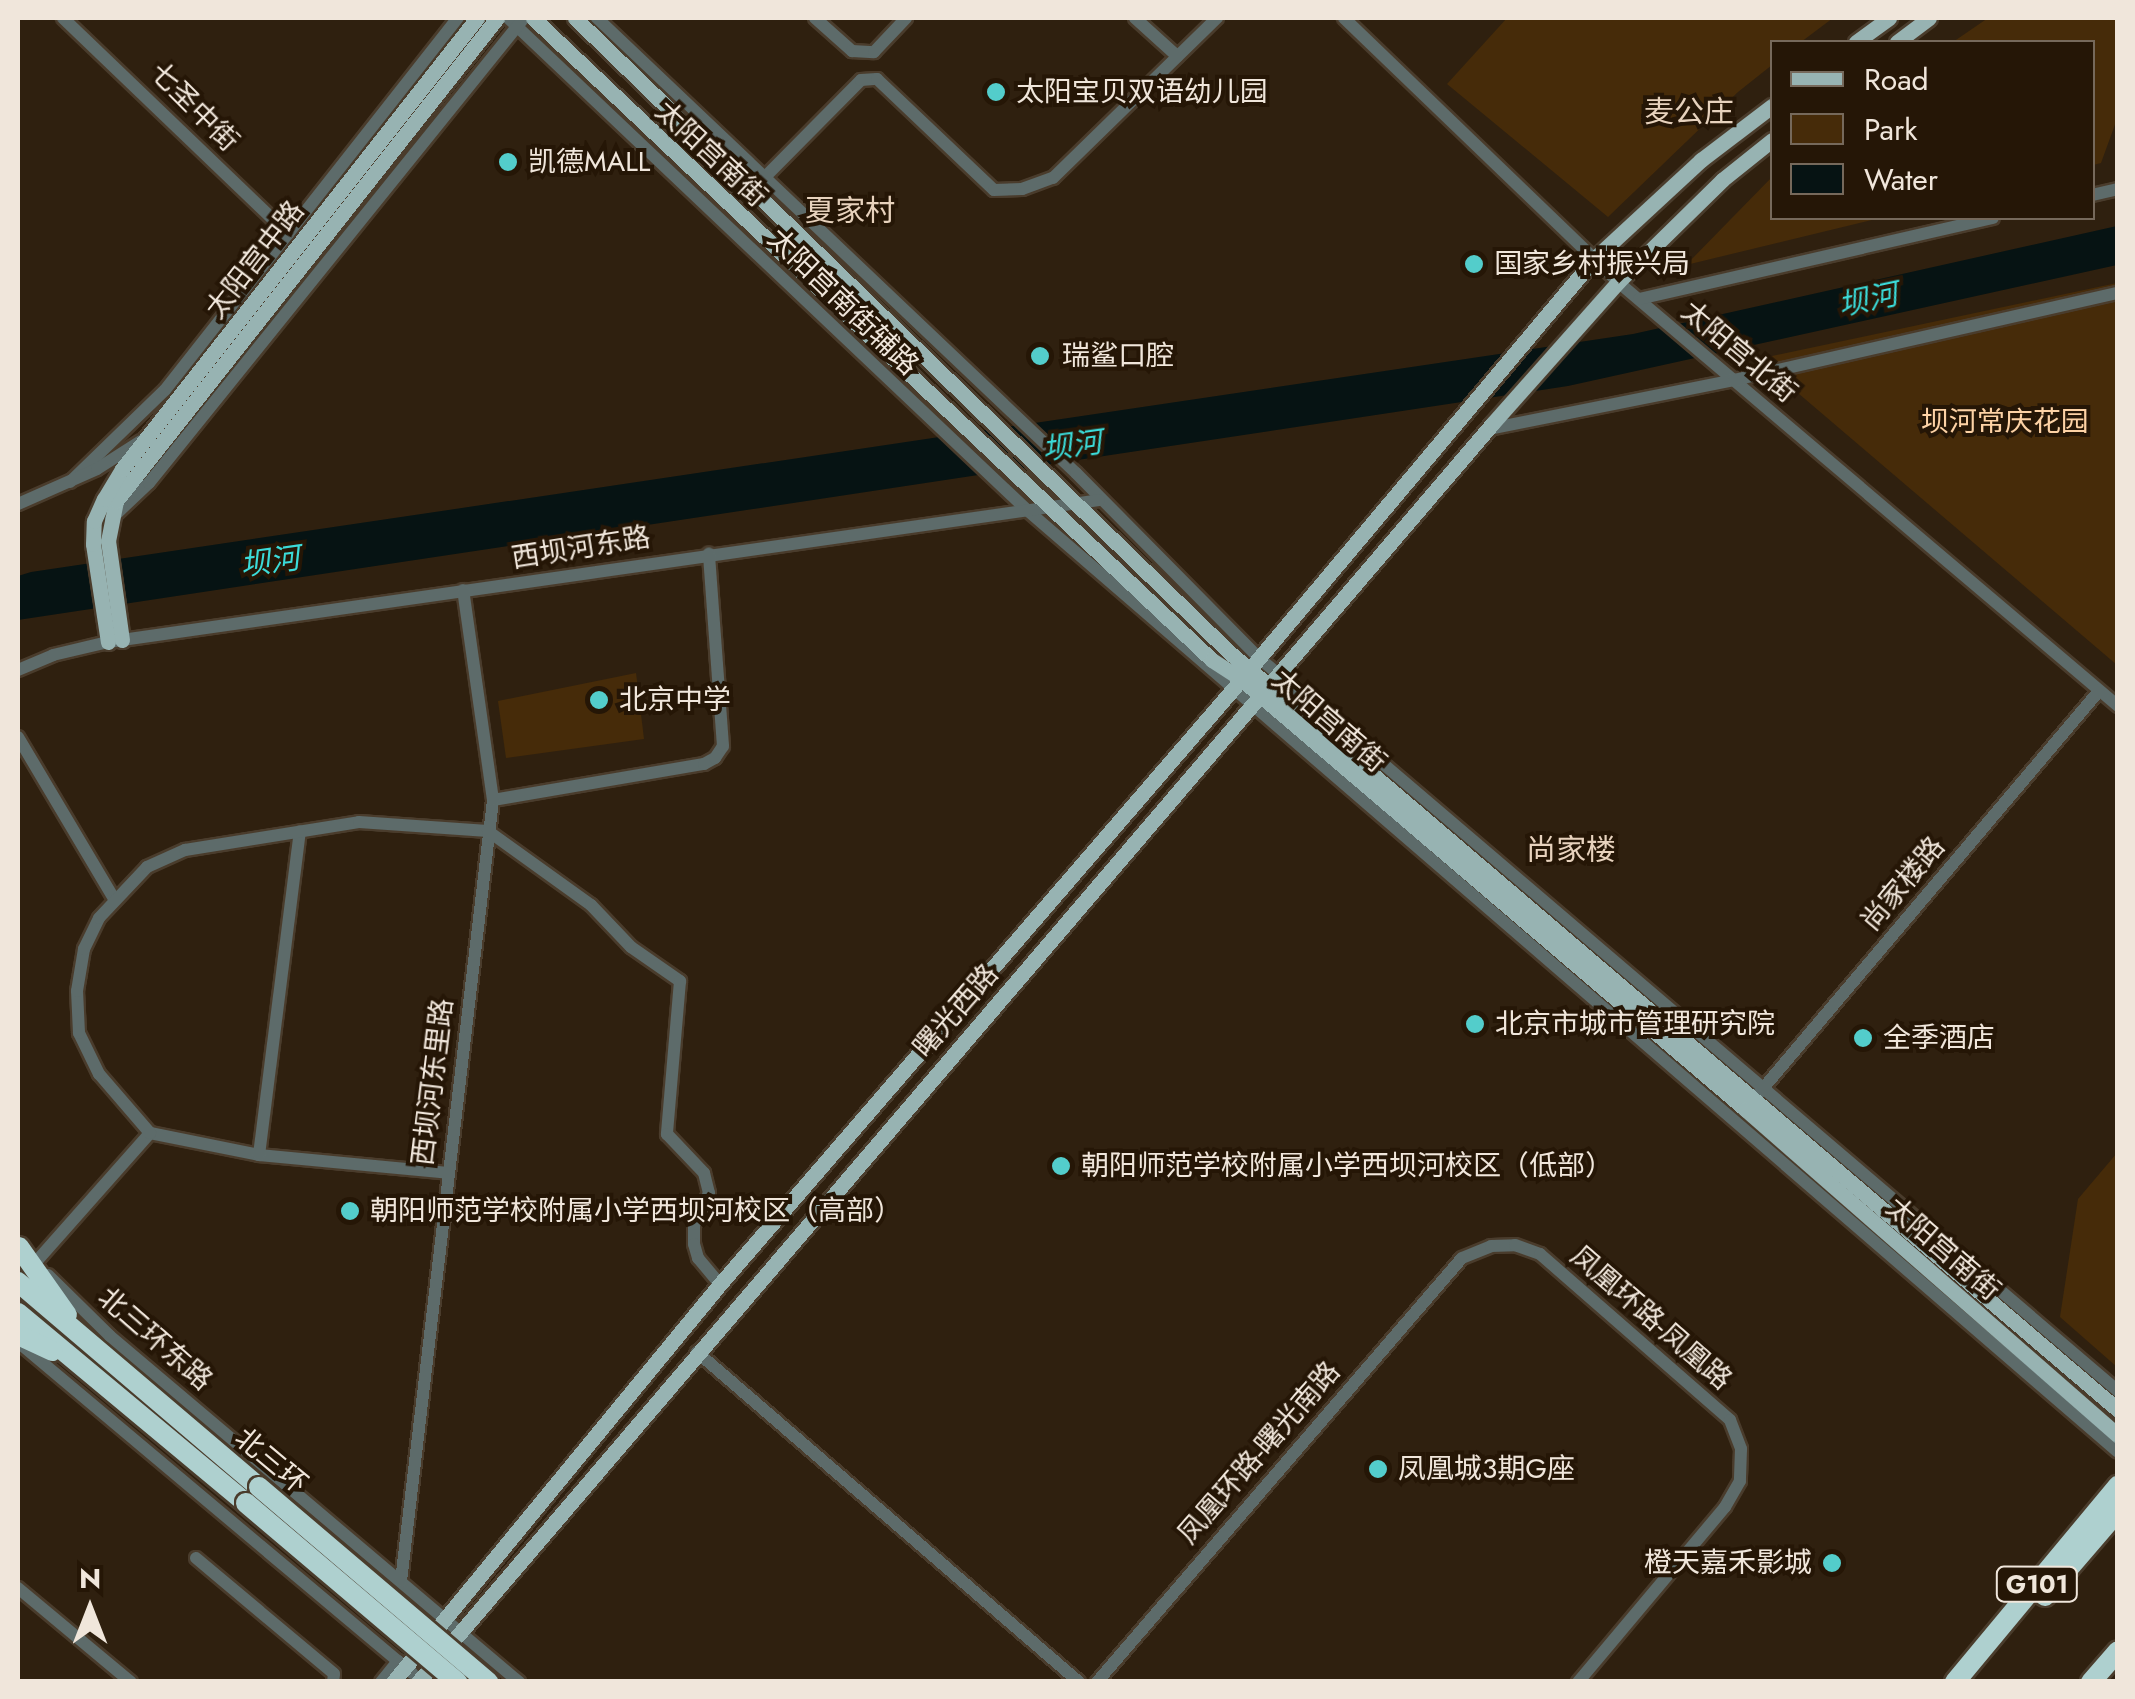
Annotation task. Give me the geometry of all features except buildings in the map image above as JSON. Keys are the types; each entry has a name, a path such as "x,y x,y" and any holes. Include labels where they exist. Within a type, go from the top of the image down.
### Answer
{"highway":[{"path":"18,1247 86,1341"},
{"name":"北三环","path":"18,1282 457,1682"},
{"name":"北三环","path":"18,1313 488,1682"},
{"path":"18,1338 80,1364"},
{"name":"G101","path":"1955,1682 2118,1486"},
{"name":"G101","path":"1972,1682 2118,1512"},
{"path":"2092,1682 2118,1651"}],"main road":[{"name":"太阳宫中路","path":"100,542 94,522 104,499 147,438 477,18"},
{"name":"太阳宫中路","path":"100,542 134,472 497,18"},
{"name":"太阳宫南街","path":"533,18 1212,660 1245,673"},
{"name":"太阳宫南街","path":"576,18 1077,504 1245,673 1754,1098 2118,1410"},
{"path":"1859,40 1889,18"},
{"path":"1900,40 1929,18"},
{"path":"1594,260 1702,160 1770,108"},
{"path":"1618,282 1722,180 1770,142"},
{"name":"曙光西路","path":"394,1682 401,1664 447,1620 720,1284 1594,260"},
{"name":"曙光西路","path":"420,1681 697,1352 1490,426 1618,282"},
{"path":"100,542 114,634"},
{"name":"太阳宫南街","path":"1754,1098 2118,1435"}],"street":[{"name":"七圣中街","path":"63,18 288,234"},
{"name":"太阳宫中路","path":"70,482 165,390 458,18"},
{"name":"太阳宫南街","path":"597,18 1070,466 1245,673"},
{"path":"815,18 852,51 874,52 906,18"},
{"path":"1135,18 1177,56"},
{"path":"764,178 861,80 876,80 994,190 1022,189 1053,178 1216,18"},
{"name":"太阳宫北街","path":"1344,18 1618,282 2118,706"},
{"name":"太阳宫中路","path":"109,521 149,483 405,165 516,20"},
{"name":"太阳宫南街辅路","path":"516,20 993,478"},
{"path":"390,152 405,165"},
{"path":"266,262 319,219"},
{"path":"1639,300 1985,220"},
{"path":"307,287 320,239"},
{"path":"1490,426 1734,380 2118,293"},
{"path":"18,504 70,482 147,438"},
{"name":"太阳宫南街","path":"993,478 1026,510 1245,673 1754,1098 2118,1390"},
{"name":"西坝河东路","path":"18,670 114,634 463,590 1099,500"},
{"path":"493,800 704,764 715,758 723,746 709,554"},
{"name":"西坝河东里路","path":"401,1581 493,800 463,590"},
{"name":"太阳宫南街","path":"1265,690 2118,1452"},
{"name":"尚家楼路","path":"1754,1098 2099,691"},
{"path":"18,737 114,900"},
{"path":"448,1174 259,1154 150,1133 98,1074 79,1034 77,992 84,950 114,900 148,868 185,850 359,822 488,831 591,905 631,947 680,981 667,1134 704,1172 709,1192 694,1225 694,1244 698,1258 720,1284"},
{"path":"259,1154 300,832"},
{"path":"35,1263 150,1133"},
{"name":"凤凰环路-凤凰路","path":"1462,1258 1491,1246 1515,1245 1540,1254 1730,1420 1741,1450 1740,1481 1726,1507 1578,1682"},
{"name":"北三环东路","path":"18,1247 110,1336 462,1634"},
{"name":"凤凰环路-曙光南路","path":"1097,1682 1462,1258"},
{"path":"18,1338 420,1681"},
{"path":"697,1352 1079,1682"},
{"path":"327,1601 369,1555"},
{"path":"196,1558 334,1674 333,1682"},
{"path":"18,1588 130,1682"},
{"path":"462,1634 519,1682"},
{"path":"381,1682 401,1664"}],"green space":[{"path":"1507,18 1833,18 1804,40 1770,40 1770,67 1738,92 1608,217 1447,84"},
{"path":"1988,18 2117,18 2117,119 2101,163 2095,164 2095,40 1956,40"},
{"path":"1770,179 1770,220 1872,220 1686,265"},
{"name":"坝河常庆花园","path":"2117,283 2117,665 1758,359"},
{"path":"636,673 644,739 506,758 498,701"},
{"path":"2117,1153 2117,1367 2060,1317 2078,1199"}],"water":[{"name":"坝河","path":"2117,226 2117,265 1568,386 18,620 18,576 31,572 1633,334"}],"place":[{"name":"太阳宝贝双语幼儿园","path":"996,92"},
{"name":"凯德MALL","path":"508,162"},
{"name":"国家乡村振兴局","path":"1474,264"},
{"name":"瑞鲨口腔","path":"1040,356"},
{"name":"北京中学","path":"599,700"},
{"name":"北京市城市管理研究院","path":"1475,1024"},
{"name":"全季酒店","path":"1863,1038"},
{"name":"朝阳师范学校附属小学西坝河校区（低部）","path":"1061,1166"},
{"name":"朝阳师范学校附属小学西坝河校区（高部）","path":"350,1211"},
{"name":"凤凰城3期G座","path":"1378,1469"},
{"name":"橙天嘉禾影城","path":"1832,1563"}],"district":[{"name":"麦公庄","path":"1689,112"},
{"name":"夏家村","path":"850,211"},
{"name":"尚家楼","path":"1571,850"}]}
